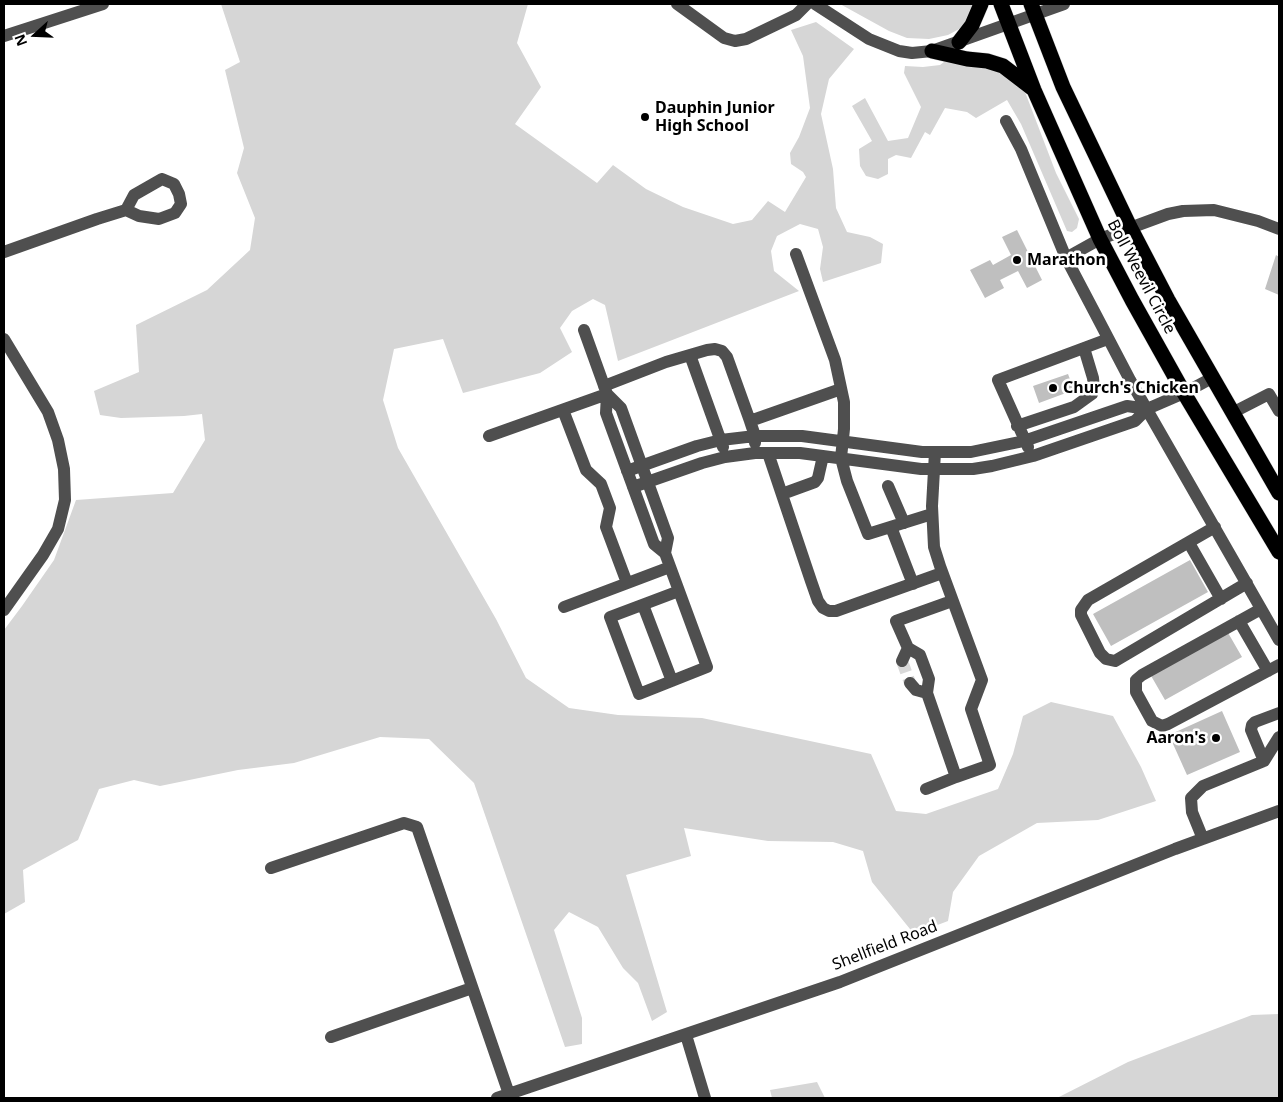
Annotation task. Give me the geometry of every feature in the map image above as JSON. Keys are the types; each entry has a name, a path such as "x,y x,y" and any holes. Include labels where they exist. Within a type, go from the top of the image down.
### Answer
{"highway":[{"path":"960,42 972,25 982,4"},
{"name":"Boll Weevil Circle","path":"1001,4 1034,90 1100,239 1184,393 1279,552"},
{"name":"Boll Weevil Circle","path":"1033,9 1063,86 1130,227 1168,300 1279,493"},
{"path":"932,51 967,59 988,61 1003,66 1034,90"}],"street":[{"path":"4,36 103,4"},
{"path":"677,4 724,38 735,40 746,39 796,15 807,4"},
{"path":"815,4 861,34 899,51 912,53 932,51 960,42 1008,23 1033,9 1064,4"},
{"path":"1006,121 1021,149 1066,258 1108,339 1146,409 1279,640"},
{"path":"1066,258 1100,239 1130,227 1168,214 1198,209 1229,213 1279,229"},
{"path":"4,252 126,210"},
{"path":"796,254 835,360 844,402 841,458 847,481 868,534 932,514"},
{"path":"584,330 606,390 621,408 648,481 668,538 666,554 670,567 679,591 707,668 639,694 610,617 679,591"},
{"path":"4,339 48,412 58,440 64,469 65,500 58,529 43,555 4,610"},
{"path":"1033,456 1024,441 998,380 1108,339"},
{"path":"1018,426 1074,407 1092,394 1094,388 1093,378 1084,348"},
{"path":"489,436 564,410 666,362 715,349 722,351 727,357 761,453 782,494 818,601 823,608 829,611 836,611 942,573"},
{"path":"690,356 721,440 725,457"},
{"path":"633,487 725,457 761,453 800,453 934,469 972,469 992,466 1033,456 1135,421 1146,409 1184,393 1212,378"},
{"path":"750,421 841,389"},
{"path":"606,390 606,413 627,471 654,544 666,554"},
{"path":"1232,413 1269,394 1279,411"},
{"path":"627,471 697,446 721,440 755,436 802,436 935,452 971,452 1024,441 1127,406 1146,409"},
{"path":"564,410 586,470 601,484 610,508 606,527 627,583"},
{"path":"926,788 990,765 971,709 982,680 934,547 932,514 935,452"},
{"path":"782,494 815,482 818,478 823,456"},
{"path":"888,486 913,584"},
{"path":"1214,527 1088,600 1081,610 1081,615 1100,653 1106,659 1115,661 1247,583"},
{"path":"1189,543 1221,599"},
{"path":"564,606 670,567"},
{"path":"952,601 896,621 908,648 920,655 929,679 927,693 956,777"},
{"path":"643,605 672,681"},
{"path":"1262,609 1142,675 1136,680 1136,692 1152,721 1162,726 1279,665"},
{"path":"1239,621 1268,671"},
{"path":"902,661 908,648"},
{"path":"910,683 916,690 927,693"},
{"path":"1264,761 1252,730 1252,725 1255,722 1279,713"},
{"path":"1203,839 1192,812 1191,798 1202,786 1264,761 1279,737"},
{"name":"Shellfield Road","path":"503,1096 840,982 1279,811"},
{"path":"271,868 404,823 417,827 472,988 503,1096"},
{"path":"331,1037 472,988"},
{"path":"686,1035 705,1098"}],"shaded area":[{"path":"221,4 528,4 517,43 541,87 515,124 597,183 613,165 646,189 683,207 733,224 752,220 768,201 785,212 806,177 803,172 791,164 790,153 799,137 810,108 803,56 791,30 816,22 854,49 829,79 821,114 833,169 836,208 847,232 870,237 883,244 881,263 823,282 820,269 823,247 818,229 800,224 777,236 771,251 774,271 799,291 618,361 605,305 593,299 572,311 560,328 572,352 540,373 463,393 443,339 394,349 383,400 398,448 496,619 526,678 569,708 618,715 702,718 871,754 896,811 926,814 998,789 1013,754 1023,716 1051,702 1113,716 1141,767 1156,801 1098,820 1037,823 979,856 953,892 948,921 914,934 872,882 863,851 833,842 768,841 684,828 691,856 626,875 667,1012 652,1021 638,983 623,968 598,927 569,912 554,930 582,1018 582,1044 565,1047 474,783 429,739 380,737 294,763 238,770 160,786 134,780 99,789 78,840 23,870 25,902 4,914 4,630 54,560 76,500 173,493 205,440 202,414 121,418 100,415 94,391 139,372 136,325 207,290 250,250 255,218 237,173 244,148 225,70 240,62"},
{"path":"840,4 977,4 963,27 948,35 929,39 907,38 889,31"},
{"path":"944,62 986,64 1022,84 1056,173 1079,219 1077,228 1072,232 1067,231 1021,124 1007,100 976,118 967,112 945,108 930,135 925,132 911,158 896,155 888,159 888,174 878,179 866,176 860,166 859,149 872,141 852,106 865,98 888,141 908,138 921,107 904,73 905,66 923,67 940,65"},
{"path":"1279,1014 1279,1098 1057,1098 1128,1062 1252,1015"},
{"path":"817,1082 825,1098 772,1098 770,1090"}],"building":[{"name":"Marathon","path":"1017,230 1042,280 1027,288 1018,271 1000,280 1004,288 985,298 970,270 990,260 993,265 1011,255 1002,237"},
{"path":"1276,255 1279,257 1279,295 1265,289"},
{"name":"Church's Chicken","path":"1068,374 1074,390 1039,403 1033,386"},
{"path":"1190,560 1208,592 1111,646 1093,614"},
{"path":"1227,631 1242,657 1165,700 1150,674"},
{"path":"1222,711 1240,752 1187,775 1169,735"}],"tunnel":[{"path":"902,661 910,683"}],"place":[{"name":"Dauphin Junior High School","path":"645,117"},
{"name":"Marathon","path":"1017,260"},
{"name":"Church's Chicken","path":"1053,388"},
{"name":"Aaron's","path":"1216,738"}]}
